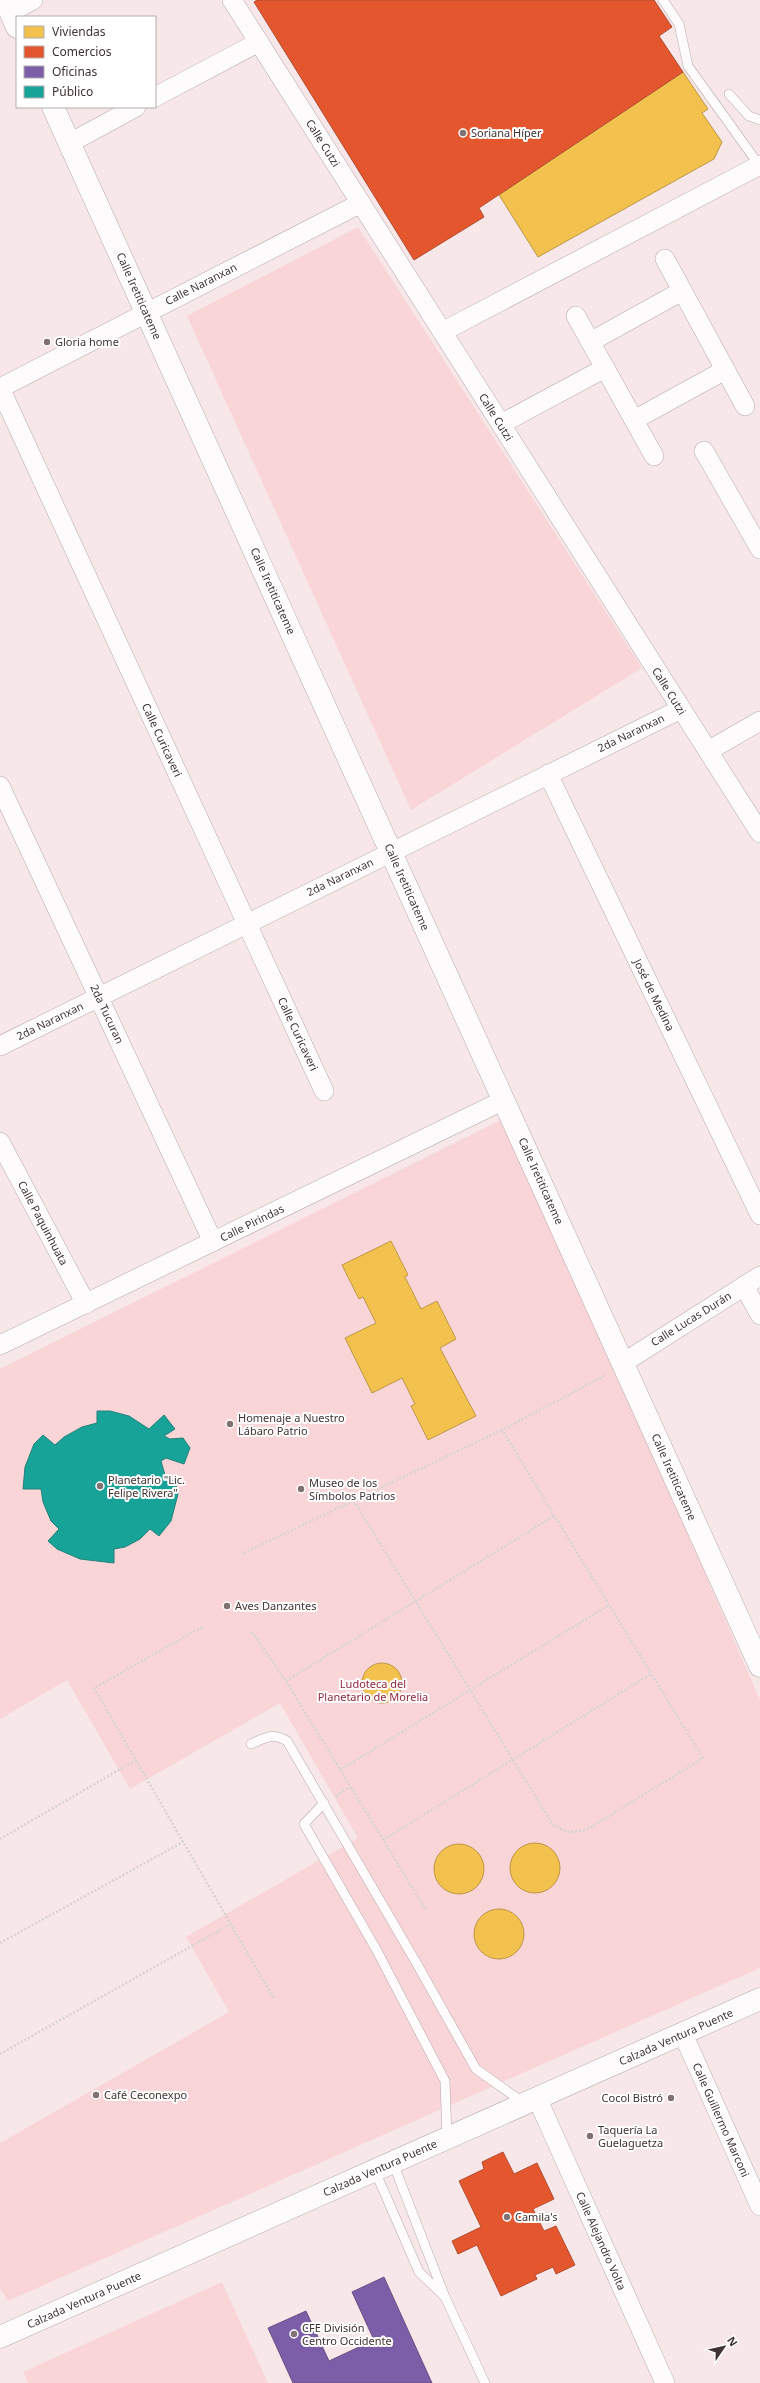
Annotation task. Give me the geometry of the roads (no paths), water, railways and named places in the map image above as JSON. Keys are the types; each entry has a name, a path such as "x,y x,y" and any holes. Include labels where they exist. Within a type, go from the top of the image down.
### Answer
{"street":[{"path":"11,13 33,0"},
{"name":"Calle Cutzi","path":"232,0 760,834"},
{"path":"156,96 259,42"},
{"name":"Calle Iretiticateme","path":"53,108 760,1666"},
{"path":"70,143 134,108"},
{"path":"442,332 760,165"},
{"name":"Calle Naranxan","path":"0,388 361,203"},
{"path":"665,259 745,406"},
{"path":"590,342 682,291"},
{"path":"576,316 654,456"},
{"path":"501,424 605,368"},
{"path":"634,420 725,370"},
{"name":"Calle Curicaveri","path":"0,388 324,1091"},
{"path":"704,451 760,549"},
{"name":"2da Naranxan","path":"0,1046 681,709"},
{"path":"708,751 760,721"},
{"name":"José de Medina","path":"548,774 760,1215"},
{"name":"2da Tucuran","path":"0,786 213,1242"},
{"name":"Calle Pirindas","path":"0,1345 504,1100"},
{"name":"Calle Paquinhuata","path":"0,1142 86,1304"},
{"name":"Calle Lucas Durán","path":"623,1363 760,1276"},
{"path":"744,1286 760,1314"},
{"name":"Calzada Ventura Puente","path":"4,2333 384,2167 760,1999"},
{"name":"Calle Guillermo Marconi","path":"683,2034 760,2206"},
{"name":"Calle Alejandro Volta","path":"532,2101 665,2383"}],"lane":[{"path":"663,0 679,24 688,66 760,165"},
{"path":"729,94 749,116 760,120"},
{"path":"251,1744 271,1735 279,1736 287,1741 476,2069 523,2103 532,2101"},
{"path":"324,1803 304,1824 309,1837 383,1961 445,2081 447,2138 443,2140"},
{"path":"384,2167 419,2272 445,2297"},
{"path":"384,2167 485,2383"}],"place":[{"name":"Soriana Híper","path":"463,133"},
{"name":"Gloria home","path":"47,342"},
{"name":"Homenaje a Nuestro Lábaro Patrio","path":"230,1424"},
{"name":"Planetario \"Lic. Felipe Rivera\"","path":"100,1486"},
{"name":"Museo de los Símbolos Patrios","path":"301,1489"},
{"name":"Aves Danzantes","path":"227,1606"},
{"name":"Café Ceconexpo","path":"96,2095"},
{"name":"Cocol Bistró","path":"671,2098"},
{"name":"Taquería La Guelaguetza","path":"590,2136"},
{"name":"Camila's","path":"507,2217"},
{"name":"CFE División Centro Occidente","path":"294,2334"}],"park label":[{"name":"Ludoteca del Planetario de Morelia","path":"373,1690"}]}
